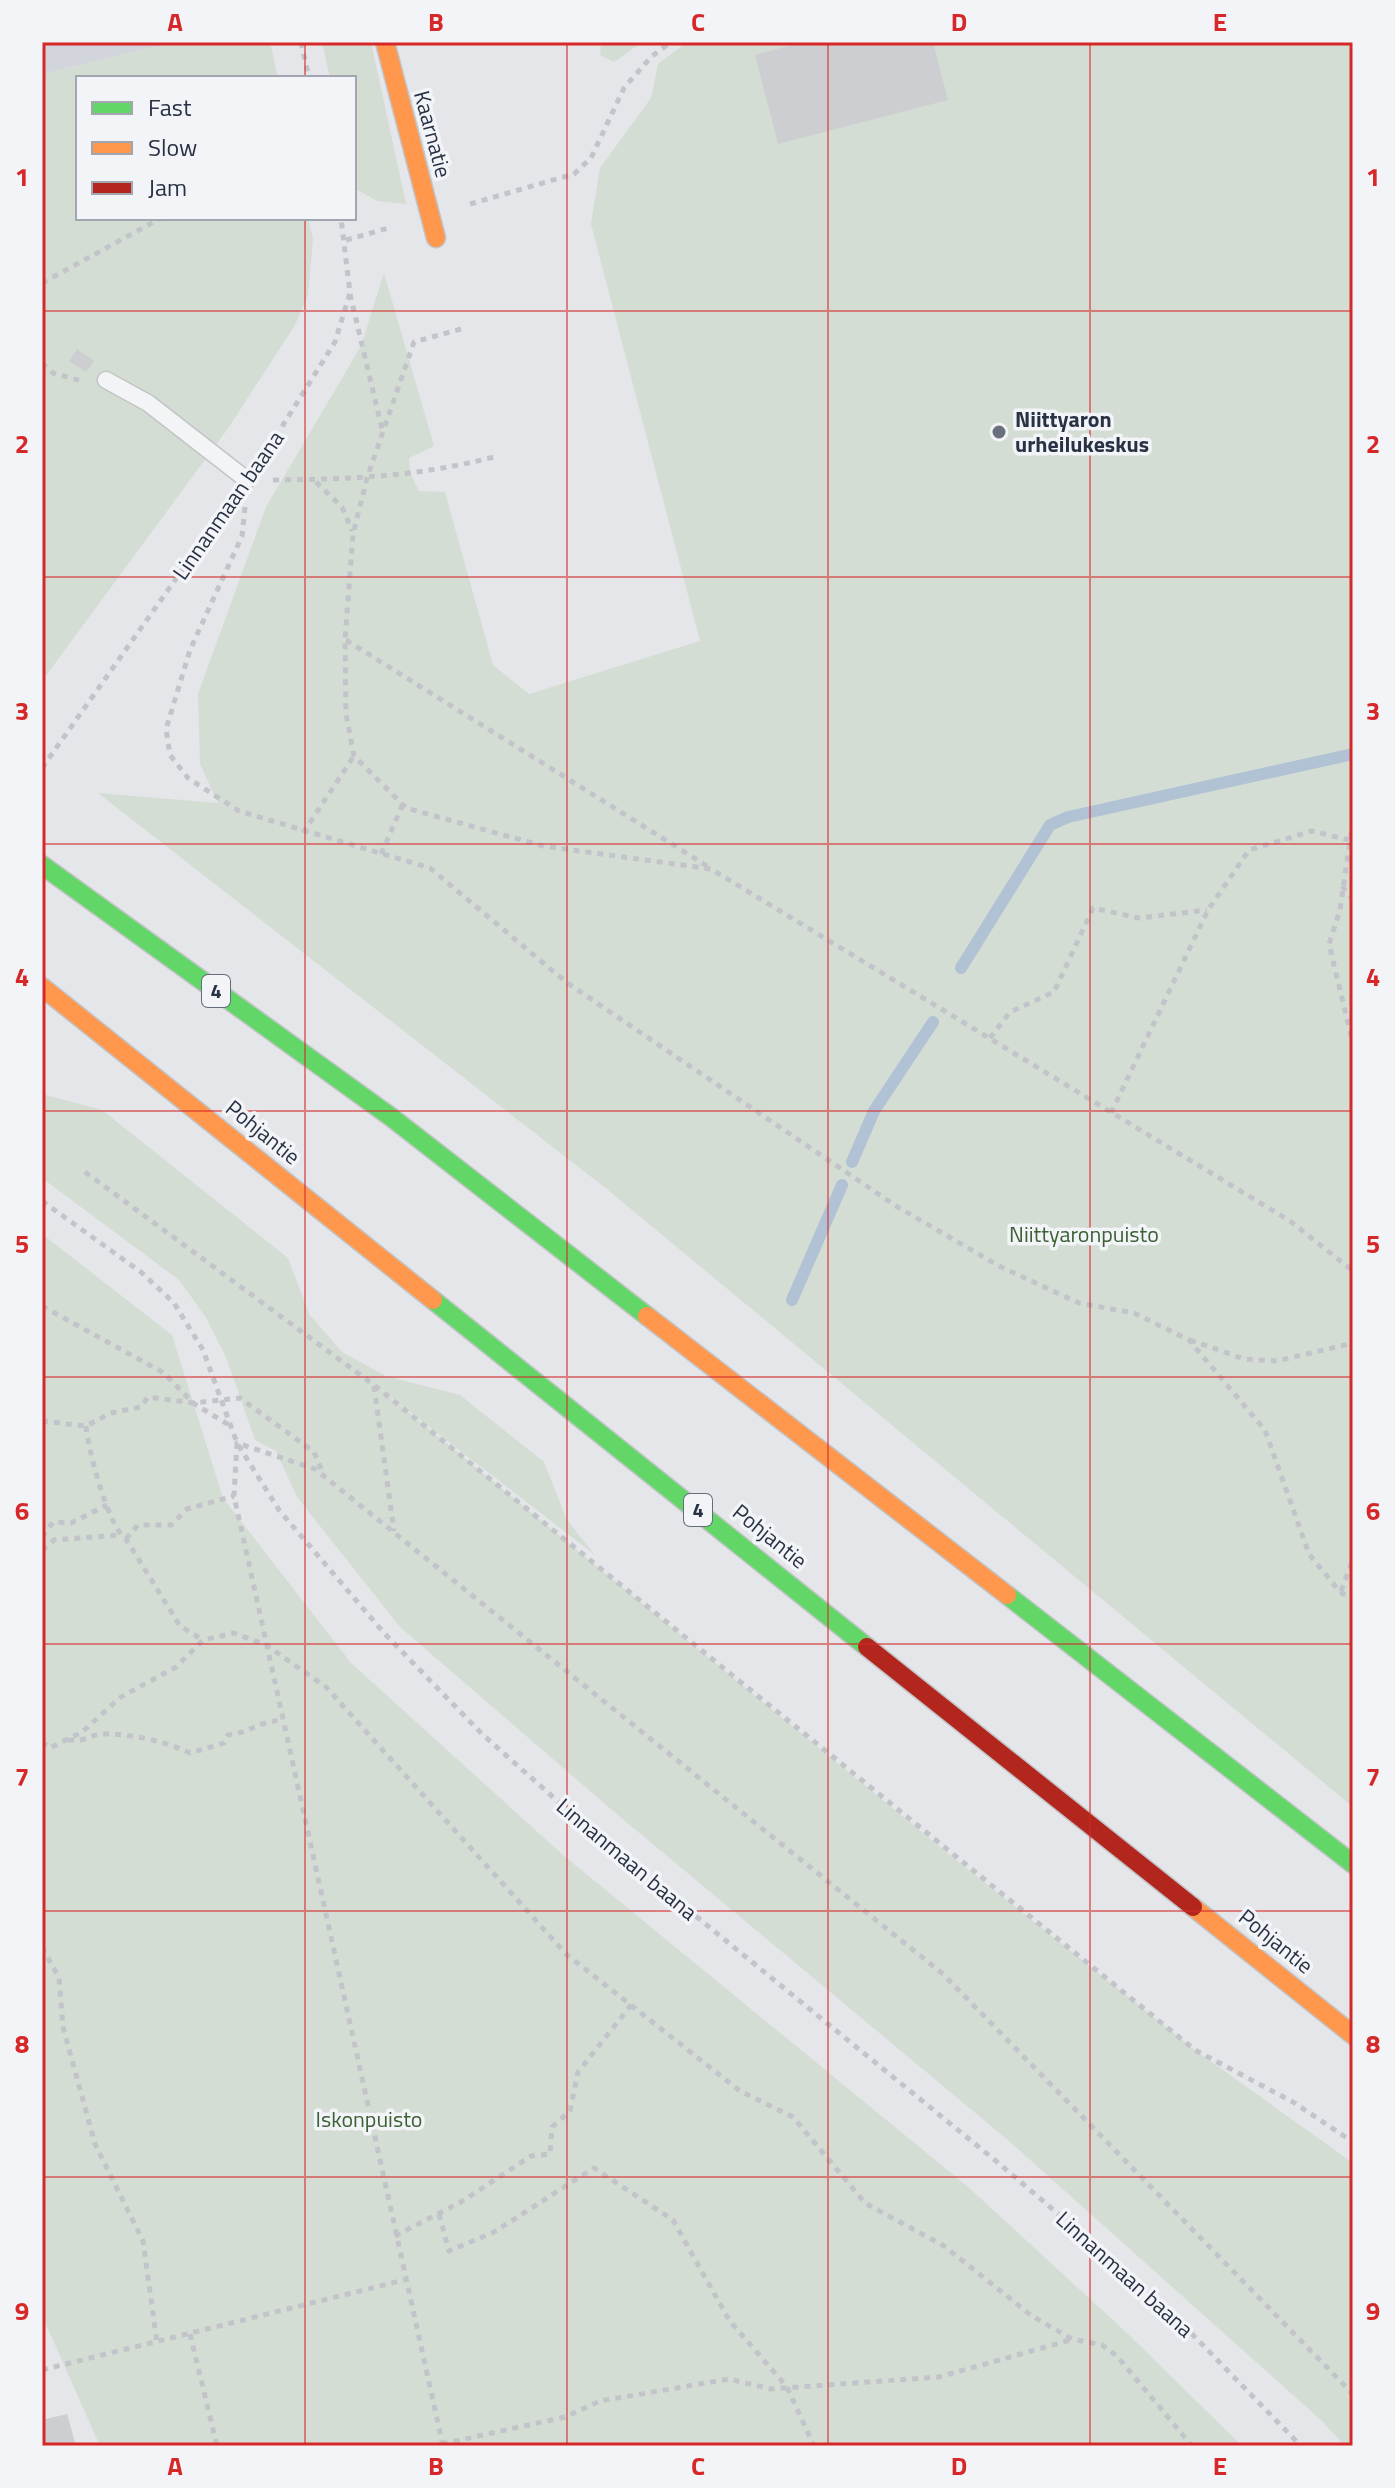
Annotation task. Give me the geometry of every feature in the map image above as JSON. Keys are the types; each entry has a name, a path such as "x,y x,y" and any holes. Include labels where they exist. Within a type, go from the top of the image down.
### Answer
{"main road":[{"name":"Kaarnatie","path":"385,42 436,238"},
{"name":"4","path":"42,865 391,1117 1353,1864"},
{"name":"Pohjantie","path":"42,987 1353,2035"}],"lane":[{"path":"106,380 148,403 247,480"}],"path":[{"path":"301,42 309,76"},
{"path":"346,240 574,174 591,158 624,88 651,57 671,42"},
{"path":"42,283 157,220"},
{"name":"Linnanmaan baana","path":"42,768 247,480 335,342 350,293 341,220"},
{"path":"350,293 383,431"},
{"path":"461,329 414,342 367,478 353,534 345,640 346,714 354,756 403,804 543,846 711,869"},
{"path":"42,363 53,373 74,381 106,380"},
{"path":"494,457 433,472 315,482 247,480 242,536 190,650 166,729 170,755 188,778 239,811 303,833 430,868 566,982 896,1206 999,1266 1079,1303 1134,1313 1189,1340 1244,1359 1277,1361 1353,1343"},
{"path":"315,482 342,507 353,534"},
{"path":"345,640 711,869 1290,1221 1353,1271"},
{"path":"303,833 354,756"},
{"path":"381,854 403,804"},
{"path":"1353,820 1340,910 1329,944 1353,1044"},
{"path":"1111,1113 1208,910 1249,850 1312,831 1351,842"},
{"path":"1342,886 1353,900"},
{"path":"990,1038 1010,1012 1054,992 1093,908 1139,918 1208,910"},
{"path":"85,1172 374,1385 1195,2050 1293,2102 1353,2142"},
{"name":"Linnanmaan baana","path":"42,1201 141,1272 174,1303 203,1350 218,1399 237,1443 279,1510 384,1633 482,1734 589,1829 984,2151 1157,2298 1301,2446"},
{"path":"42,1306 164,1373 193,1403 229,1425"},
{"path":"1189,1340 1265,1430 1309,1554 1340,1592 1353,1600"},
{"path":"374,1385 394,1532"},
{"path":"42,1421 86,1426 111,1413 141,1407 148,1397 193,1403 240,1398 314,1452 325,1477"},
{"path":"86,1426 107,1505 123,1537 180,1626 203,1640"},
{"path":"1072,2339 939,2377 771,2389 729,2379 673,2388 600,2401 565,2417 442,2445 234,1496 237,1443 315,1469 943,1974 1353,2394"},
{"path":"42,1550 54,1540 123,1537 138,1525 171,1525 187,1509 234,1496"},
{"path":"42,1537 53,1522 71,1523 107,1505"},
{"path":"1340,1592 1353,1559"},
{"path":"42,1742 50,1748 82,1732 121,1697 176,1667 203,1640 234,1633 266,1645 326,1687 566,1954 740,2091 793,2117 865,2203 944,2246 1032,2316 1072,2339 1102,2345 1117,2356 1192,2446"},
{"path":"67,1740 85,1742 100,1733 166,1742 190,1753 224,1743 228,1735 248,1733 261,1721 282,1720"},
{"path":"42,1947 59,1978 63,2027 95,2144 143,2241 157,2343"},
{"path":"395,2236 439,2214 531,2156 550,2154 552,2127 570,2111 578,2072 632,2004"},
{"path":"439,2214 449,2251 494,2232 594,2168 673,2220 729,2320 787,2387 814,2446"},
{"path":"42,2370 404,2280"},
{"path":"190,2334 217,2446"}],"shaded area":[{"path":"42,42 176,42 42,74"}],"green space":[{"path":"176,42 270,42 278,76 76,76 76,220 308,220 313,239 308,295 295,325 229,427 42,681 42,74"},
{"path":"322,42 371,42 406,204 377,201 356,189 356,76 330,76"},
{"path":"601,42 642,42 614,62 600,55"},
{"name":"Niittyaronpuisto","path":"687,42 1353,42 1353,1807 608,1190 98,793 218,803 200,764 198,694 266,507 361,346 384,273 434,446 409,458 410,472 419,491 445,492 493,665 529,694 700,641 591,224 600,168 651,98 658,64"},
{"path":"42,1094 102,1110 288,1258 309,1314 342,1352 386,1376 460,1395 544,1462 567,1520 595,1555 374,1384 945,1851 1195,2050 1353,2163 1353,2446 1345,2446 1322,2421 1009,2141 612,1810 400,1627 297,1497 276,1451 255,1440 226,1357 205,1316 179,1280 42,1178"},
{"name":"Iskonpuisto","path":"42,1234 172,1335 223,1498 351,1663 563,1855 967,2186 1127,2333 1242,2446 100,2446 42,2315"}],"building":[{"path":"803,42 933,42 948,100 778,144 755,55"},
{"path":"77,349 94,361 86,372 69,361"},
{"path":"67,2414 76,2446 42,2446 42,2420"}],"waterway":[{"path":"961,968 1050,825 1068,817 1353,754"},
{"path":"852,1162 874,1111 933,1022"},
{"path":"792,1300 842,1185"}],"traffic: fast":[{"path":"42,865 391,1117 647,1316"},
{"path":"433,1300 867,1647"},
{"path":"1007,1595 1353,1864"}],"traffic: slow":[{"path":"385,42 436,238"},
{"path":"42,987 433,1300"},
{"path":"647,1316 1007,1595"},
{"path":"1193,1907 1353,2035"}],"traffic: jam":[{"path":"867,1647 1193,1907"}],"place":[{"name":"Niittyaron urheilukeskus","path":"999,432"}]}
